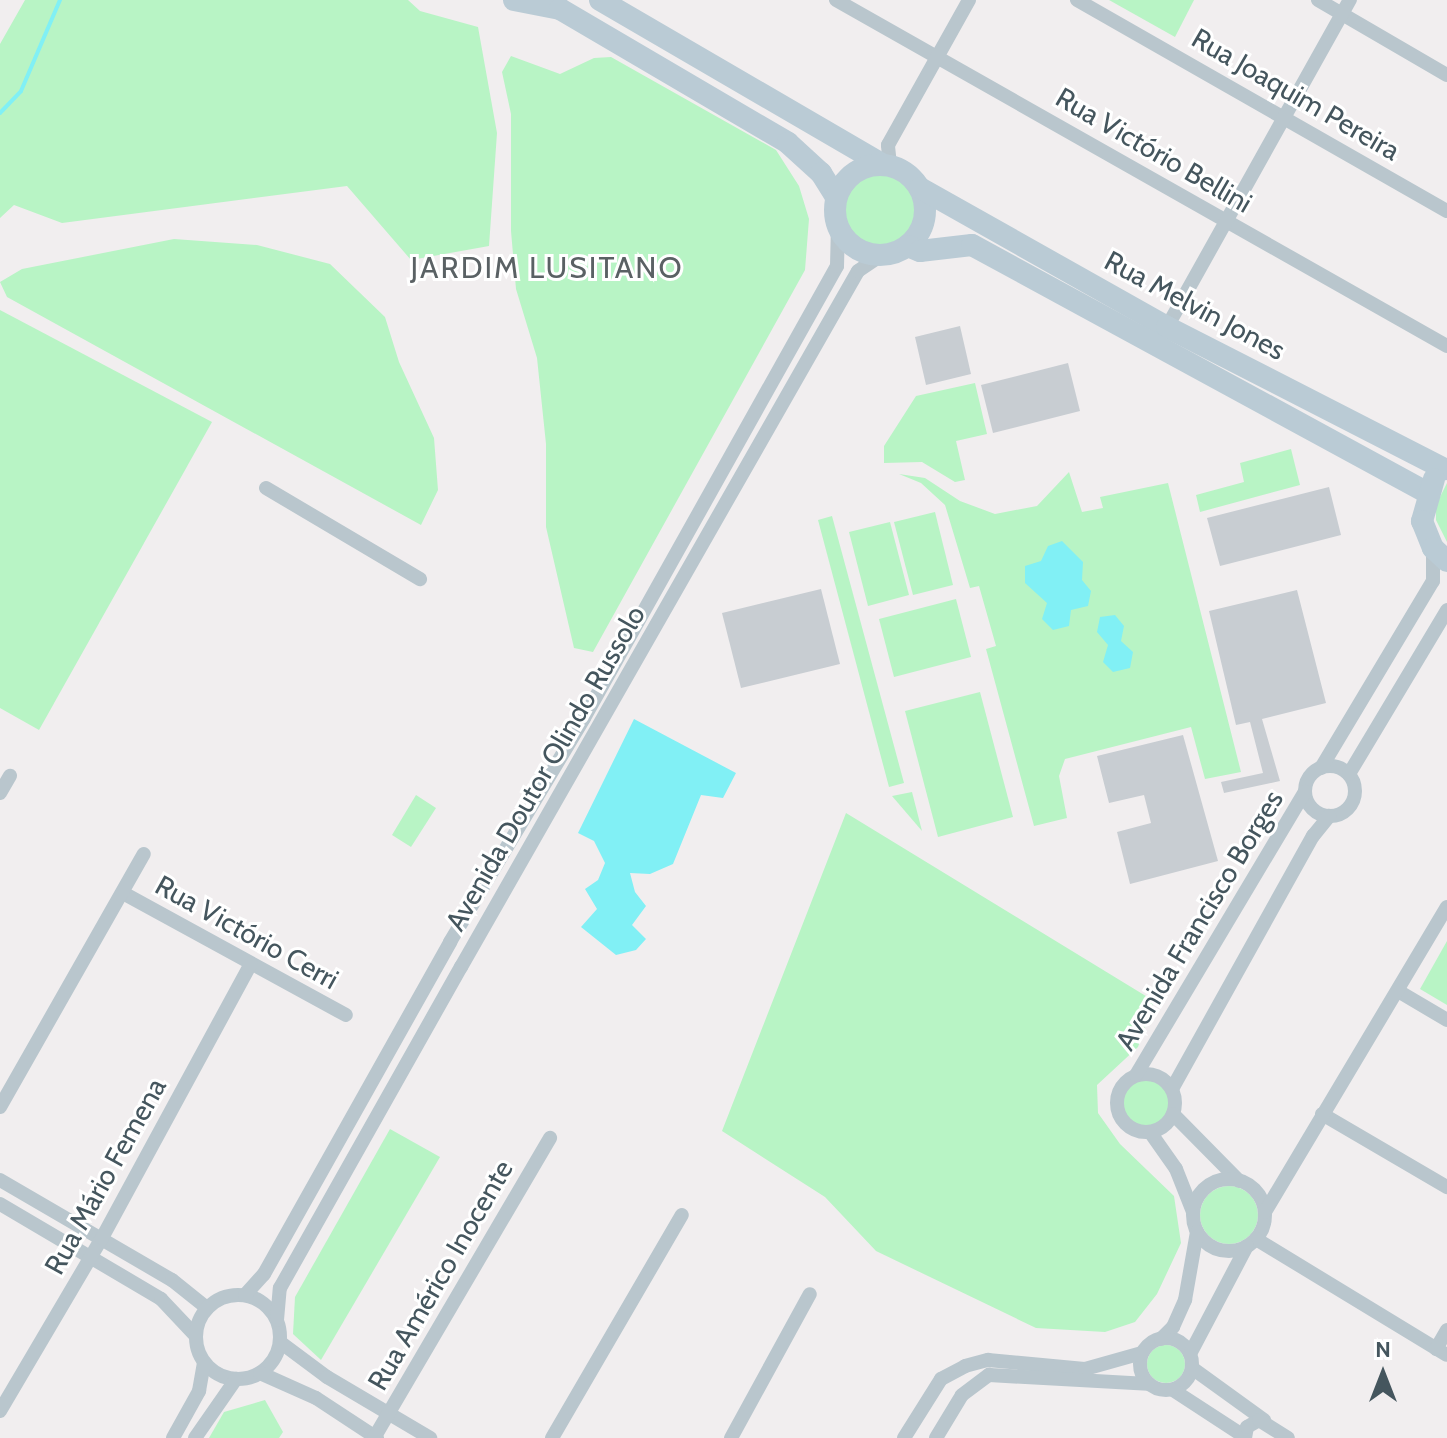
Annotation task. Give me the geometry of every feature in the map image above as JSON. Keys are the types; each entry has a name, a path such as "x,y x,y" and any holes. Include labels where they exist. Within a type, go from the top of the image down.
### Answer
{"street":[{"path":"514,0 560,9 788,143 821,173 836,197 838,226 855,248 882,255 908,246 926,212 920,188 886,164 600,0"},
{"name":"Rua Victório Bellini","path":"836,0 1447,346"},
{"path":"886,164 888,145 969,0"},
{"name":"Rua Joaquim Pereira","path":"1077,0 1447,211"},
{"path":"1318,0 1447,75"},
{"path":"1167,327 1350,0"},
{"path":"836,197 853,173 886,164"},
{"name":"Rua Melvin Jones","path":"920,188 1167,327 1446,468"},
{"name":"Avenida Doutor Olindo Russolo","path":"245,1295 264,1274 450,942 584,718 837,266 838,226"},
{"name":"Rua Melvin Jones","path":"908,246 920,251 972,245 1426,492"},
{"name":"Avenida Doutor Olindo Russolo","path":"277,1320 280,1288 461,967 858,271 882,255"},
{"path":"1321,768 1336,766 1349,774 1355,787 1353,802 1343,812 1329,816 1315,811 1305,791 1309,777 1321,768 1433,581 1440,554 1422,521 1426,492 1446,468"},
{"path":"266,488 420,579"},
{"path":"1349,774 1447,610"},
{"path":"0,793 10,776"},
{"name":"Avenida Francisco Borges","path":"1136,1075 1305,791"},
{"path":"531,804 548,814"},
{"name":"Avenida Francisco Borges","path":"1172,1089 1313,836 1329,816"},
{"path":"0,1107 144,854"},
{"name":"Rua Victório Cerri","path":"123,893 346,1015"},
{"path":"1173,1390 1186,1381 1191,1361 1265,1212 1447,907"},
{"path":"450,942 470,953"},
{"path":"442,957 461,967"},
{"name":"Rua Mário Femena","path":"0,1411 102,1238 251,964"},
{"path":"1398,991 1447,1020"},
{"path":"1136,1075 1157,1076 1172,1089 1173,1114 1164,1126 1150,1132 1131,1129 1118,1114 1117,1095 1136,1075"},
{"path":"1173,1114 1239,1181 1257,1193 1265,1212"},
{"path":"1322,1114 1447,1187"},
{"path":"936,1438 975,1383 989,1375 1029,1370 1085,1369 1142,1353 1173,1327 1185,1300 1197,1232 1176,1169 1150,1132"},
{"name":"Rua Américo Inocente","path":"375,1438 550,1138"},
{"path":"0,1180 172,1280 207,1308"},
{"path":"1193,1213 1209,1186 1239,1181"},
{"path":"0,1204 161,1299 195,1335 204,1362 199,1391 173,1438"},
{"path":"552,1438 682,1215"},
{"path":"1197,1232 1225,1251 1252,1243 1442,1352 1447,1330"},
{"path":"731,1438 810,1294"},
{"path":"195,1335 207,1308 218,1299 245,1295 258,1299 277,1320 280,1342 260,1373"},
{"path":"1161,1339 1178,1341 1191,1361 1271,1429"},
{"path":"280,1342 430,1438"},
{"path":"1142,1353 1140,1368 1148,1384"},
{"path":"904,1438 941,1379 988,1360 1029,1370 1148,1384 1173,1390 1245,1438 1250,1423 1288,1438"},
{"path":"204,1362 236,1379"},
{"path":"195,1438 236,1379 260,1373 316,1398 375,1438"}],"green space":[{"path":"25,0 408,0 420,11 478,27 497,133 489,246 411,260 347,186 62,223 14,205 0,218 0,44"},
{"path":"1109,0 1194,0 1175,37"},
{"path":"511,56 560,74 594,58 611,57 776,150 799,186 809,219 805,270 593,652 574,648 546,527 546,444 537,358 516,289 511,231 511,114 502,72"},
{"path":"880,170 895,173 907,182 916,194 919,209 916,224 907,236 895,245 880,248 865,245 853,236 844,224 841,209 844,194 853,182 865,173"},
{"path":"174,239 257,245 330,264 385,317 399,362 434,438 438,490 421,525 7,297 0,282 22,269"},
{"path":"0,310 212,422 39,730 0,708"},
{"path":"975,383 987,434 956,441 965,480 955,482 922,462 884,463 884,446 916,396"},
{"path":"1291,449 1300,485 1200,512 1196,495 1244,482 1240,463"},
{"path":"1069,472 1082,512 1103,508 1100,497 1168,483 1241,772 1205,779 1191,727 1065,759 1059,776 1067,818 1034,826 986,649 996,646 979,586 970,588 945,505 921,483 899,474 925,478 960,501 995,514 1037,506"},
{"path":"1447,483 1447,542 1436,520 1436,505"},
{"path":"935,512 953,585 913,595 894,522"},
{"path":"832,516 904,783 889,787 818,520"},
{"path":"890,522 909,595 868,606 849,532"},
{"path":"956,599 971,657 894,677 879,619"},
{"path":"980,692 1013,817 938,837 905,711"},
{"path":"912,792 922,831 892,796"},
{"path":"416,795 436,808 411,847 392,835"},
{"path":"846,813 1154,1001 1138,1047 1097,1085 1098,1113 1120,1144 1174,1196 1181,1243 1157,1294 1135,1322 1105,1332 1036,1328 876,1251 825,1197 722,1131"},
{"path":"1447,941 1447,1005 1420,989"},
{"path":"1146,1080 1162,1087 1169,1103 1162,1119 1146,1126 1130,1119 1123,1103 1130,1087"},
{"path":"390,1129 440,1157 321,1360 293,1334 295,1297"},
{"path":"1229,1186 1240,1188 1249,1195 1256,1204 1256,1226 1249,1235 1240,1242 1229,1244 1218,1242 1209,1235 1202,1226 1200,1215 1202,1204 1209,1195 1218,1188"},
{"path":"1166,1345 1180,1350 1185,1364 1180,1378 1166,1383 1152,1378 1147,1364 1152,1350"},
{"path":"265,1400 283,1432 279,1438 209,1438 224,1412"}],"water":[{"path":"1062,541 1083,562 1082,580 1091,591 1088,606 1071,610 1069,626 1053,630 1042,619 1047,603 1025,583 1025,566 1041,561 1048,546"},
{"path":"1115,615 1124,626 1121,641 1133,652 1130,668 1113,672 1103,662 1108,645 1097,632 1100,617"},
{"path":"634,719 736,773 723,798 701,795 673,864 650,874 630,873 635,892 646,906 632,925 646,939 636,950 616,955 581,927 597,909 585,889 598,880 605,863 594,841 578,833"}],"building":[{"path":"960,326 971,374 926,385 915,337"},
{"path":"1068,363 1080,411 993,433 981,385"},
{"path":"1329,487 1341,535 1220,566 1207,518"},
{"path":"821,589 840,664 741,688 722,613"},
{"path":"1297,590 1326,703 1262,719 1280,781 1224,793 1221,782 1263,773 1250,722 1236,725 1209,611"},
{"path":"1183,735 1218,861 1130,884 1117,832 1151,823 1144,795 1109,803 1097,756"}],"waterway":[{"path":"0,113 21,91 60,0"}],"district":[{"name":"JARDIM LUSITANO","path":"547,268"}]}
